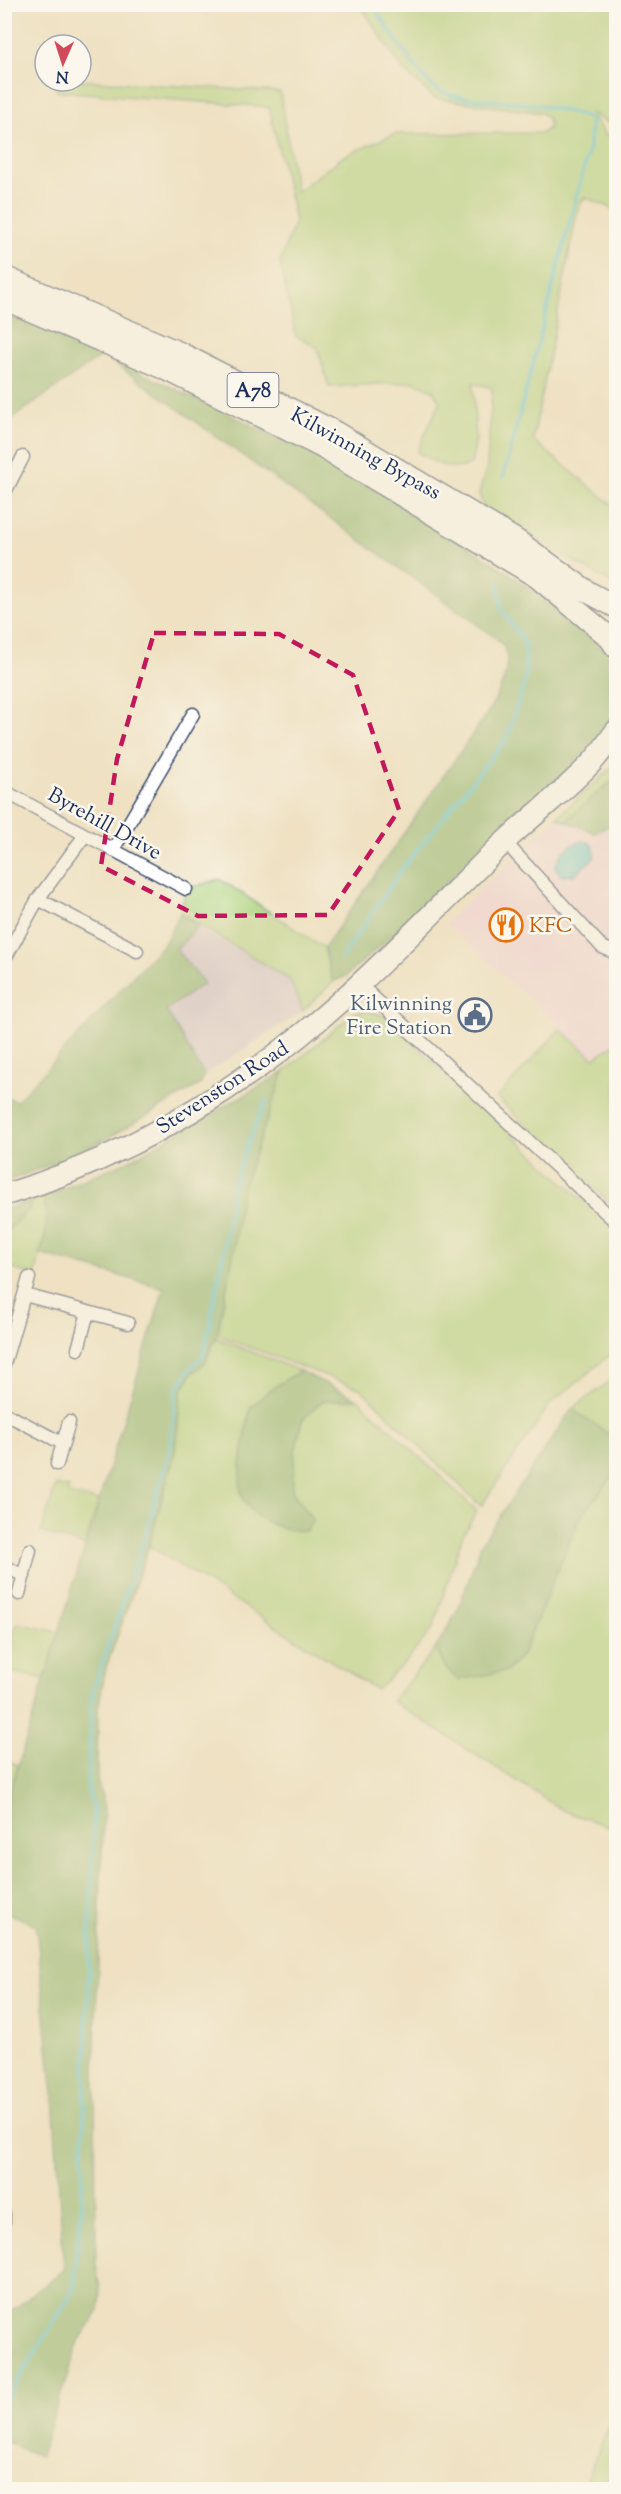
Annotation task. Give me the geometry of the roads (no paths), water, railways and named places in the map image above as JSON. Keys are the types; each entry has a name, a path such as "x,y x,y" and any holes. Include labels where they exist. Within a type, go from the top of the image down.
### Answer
{"highway":[{"name":"Kilwinning Bypass","path":"4,277 180,353 335,432 516,540 588,592 616,607"},
{"name":"Kilwinning Bypass","path":"4,299 164,368 320,446 537,577 603,632 616,647"},
{"path":"573,579 616,594"},
{"path":"594,760 616,731"},
{"path":"594,760 616,748"},
{"name":"Stevenston Road","path":"4,1196 80,1168 123,1149 203,1103 280,1051 358,983 504,842 594,760"}],"street":[{"path":"4,494 24,457"},
{"path":"113,850 193,714"},
{"name":"Byrehill Drive","path":"4,791 186,890"},
{"path":"4,960 38,899 85,835"},
{"path":"504,842 602,947 616,953"},
{"path":"38,899 137,951"},
{"path":"358,983 616,1222"},
{"path":"4,1364 29,1278"},
{"path":"25,1295 128,1323"},
{"path":"78,1349 88,1312"},
{"path":"4,1413 63,1443"},
{"path":"57,1464 69,1422"},
{"path":"19,1594 30,1550"},
{"path":"4,1566 24,1576"},
{"path":"4,2213 4,2223"}],"water":[{"path":"583,841 589,842 594,847 595,857 574,875 562,876 555,867 559,858 569,847"}],"waterway":[{"path":"376,4 378,14 406,55 438,90 466,98 547,107 591,119 589,149 503,478"},
{"path":"342,958 402,869 507,738 526,677 525,644 502,610 498,582"},
{"path":"4,2403 73,2291 81,2213 94,1813 88,1789 92,1694 144,1540 170,1450 176,1391 189,1370 204,1354 223,1255 232,1189 266,1101"}],"place":[{"name":"KFC","path":"506,925"},
{"name":"Kilwinning Fire Station","path":"475,1015"}]}
